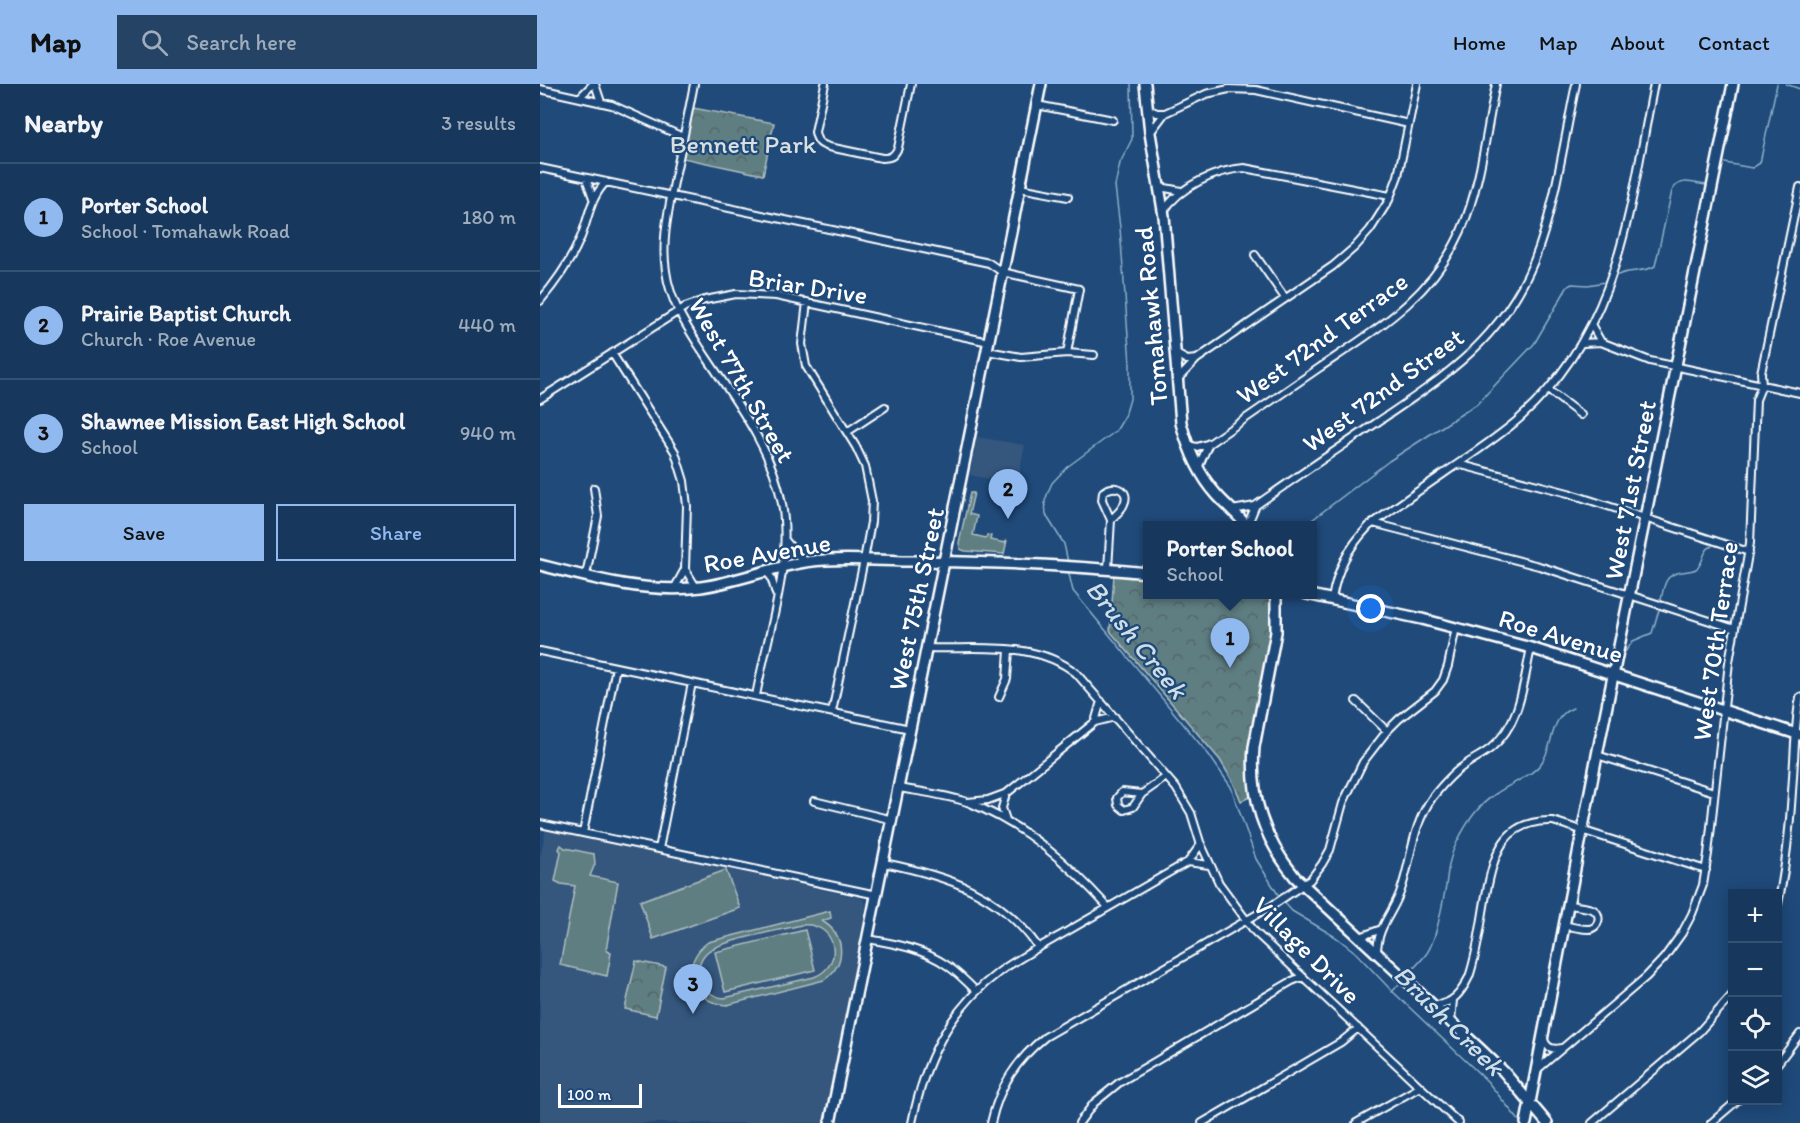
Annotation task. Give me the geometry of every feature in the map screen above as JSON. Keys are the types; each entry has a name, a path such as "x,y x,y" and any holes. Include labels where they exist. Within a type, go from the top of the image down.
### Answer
{"main road":[{"name":"West 75th Street","path":"830,1123 1041,84"},
{"name":"Tomahawk Road","path":"1145,84 1146,108 1164,211 1180,414 1187,445 1198,468 1215,493 1243,521"},
{"name":"West 71st Street","path":"1527,1120 1733,84"},
{"name":"Roe Avenue","path":"540,566 644,587 674,589 719,584 806,562 945,561 1143,572"},
{"name":"Roe Avenue","path":"1317,596 1456,627 1531,648 1798,734"},
{"path":"1276,599 1277,626 1254,747 1252,777 1260,817 1268,838 1283,863 1303,885 1435,1005 1504,1072 1547,1123"}],"street":[{"path":"580,97 594,84 601,102"},
{"name":"West 77th Street","path":"694,84 665,226 664,253 669,289 678,311 765,451 780,494 786,542 756,696"},
{"path":"825,84 815,132 820,144 890,158 898,148 911,84"},
{"path":"1178,379 1197,359 1343,258 1370,230 1390,196 1401,166 1417,84"},
{"name":"West 72nd Terrace","path":"1187,445 1200,446 1210,443 1383,325 1410,303 1428,284 1453,247 1471,205 1496,84"},
{"name":"West 72nd Street","path":"1232,510 1255,506 1435,383 1472,353 1502,317 1527,277 1542,239 1576,84"},
{"path":"1332,599 1337,576 1354,542 1373,523 1499,436 1548,390 1583,342 1592,326 1619,255 1654,84"},
{"path":"1146,108 1157,113 1165,113 1212,92 1243,88 1409,124"},
{"path":"540,89 601,102 622,109 683,137"},
{"path":"1037,105 1113,120"},
{"path":"1150,133 1165,113"},
{"path":"540,168 989,263 1002,272 1078,289 1067,353"},
{"path":"1164,211 1173,197 1181,190 1220,173 1244,168 1390,196"},
{"path":"586,178 593,198"},
{"path":"540,301 555,284 573,254 593,198 606,182"},
{"path":"1160,187 1181,190"},
{"name":"West 70th Terrace","path":"1538,1069 1646,976 1668,953 1692,914 1702,885 1706,870 1723,710 1749,552 1753,511 1754,415 1757,394 1762,385 1761,374 1800,187"},
{"path":"1020,188 1068,197"},
{"path":"1372,194 1377,198 1383,210"},
{"path":"1256,255 1285,298"},
{"path":"989,263 1005,258"},
{"name":"Briar Drive","path":"540,399 678,311 705,300 736,294 765,295 807,302 988,346 1021,357 1067,353 1094,355"},
{"path":"807,302 803,336 804,359 813,379 847,432 865,466 870,485 871,522 832,712"},
{"path":"1592,326 1601,342"},
{"path":"1583,342 1601,342 1634,356 1676,367 1800,393"},
{"path":"612,353 668,439 680,465 687,506 685,569 674,589"},
{"path":"1176,354 1187,360 1197,359"},
{"path":"1548,390 1581,415"},
{"path":"847,432 885,407"},
{"path":"1198,468 1210,443"},
{"path":"1458,464 1568,493 1749,552"},
{"path":"1108,569 1111,520 1102,500 1103,492 1108,487 1114,486 1125,493 1126,500 1124,506 1111,520"},
{"path":"586,575 598,516 594,488"},
{"path":"1249,521 1255,506"},
{"path":"1373,523 1529,563 1735,629"},
{"path":"786,542 806,562"},
{"path":"685,569 696,587"},
{"path":"765,571 775,586 777,597"},
{"path":"991,1123 1000,1093 1012,1070 1032,1047 1045,1037 1303,885 1317,871 1327,856 1343,803 1363,762 1387,731 1439,686 1448,666 1456,627"},
{"name":"Village Drive","path":"928,648 1030,652 1062,664 1084,681 1183,798 1191,813 1209,865 1244,920 1459,1123"},
{"path":"1377,953 1380,930 1397,900 1404,881 1416,828 1431,800 1454,773 1490,749 1510,727 1519,705 1531,648"},
{"path":"999,697 1007,679 1009,650"},
{"path":"540,651 910,729"},
{"path":"583,833 616,667"},
{"path":"659,849 692,683"},
{"path":"1781,889 1800,698"},
{"path":"1095,722 1101,701"},
{"path":"1356,701 1387,731"},
{"path":"968,802 988,800 1007,793 1095,722 1115,717"},
{"path":"1598,755 1714,792"},
{"path":"1142,794 1166,777"},
{"path":"899,788 968,802 1006,820 1055,854 1108,907"},
{"path":"1006,820 1002,808 1007,793"},
{"path":"814,801 893,820"},
{"path":"1435,1005 1453,1000 1461,992 1472,970 1494,859 1506,839 1521,827 1543,821 1559,823 1706,870"},
{"path":"540,824 877,895"},
{"path":"912,1123 920,1086 933,1051 950,1023 976,991 1038,947 1188,862 1201,844"},
{"path":"1188,862 1209,865"},
{"path":"884,863 926,871 966,886 998,906 1038,947"},
{"path":"1564,925 1590,929 1594,928 1598,922 1598,914 1594,910 1569,905"},
{"path":"1360,937 1380,930"},
{"path":"868,939 905,946 933,957 957,973 976,991"},
{"path":"1079,1123 1094,1103 1120,1082 1302,977"},
{"path":"1593,1123 1699,1032 1730,997"},
{"path":"1451,1021 1453,1000"},
{"path":"1202,1123 1341,1042 1358,1028"},
{"path":"1782,1058 1800,1034"},
{"path":"1543,1038 1548,1046 1554,1049 1562,1048"},
{"path":"1356,1123 1420,1087"},
{"path":"1711,1123 1733,1105"}],"shaded area":[{"path":"977,437 1025,445 1017,485 970,475"},
{"path":"546,829 861,898 865,901 825,1123 540,1123 540,857"}],"green space":[{"name":"Bennett Park","path":"693,108 774,123 763,175 683,158"},
{"path":"970,493 974,493 969,514 977,516 973,535 986,538 987,535 991,536 990,540 1005,543 1007,540 1004,554 960,549 959,543"},
{"path":"1114,574 1143,577 1143,599 1271,599 1272,631 1250,747 1250,797 1241,801 1220,760 1110,631"},
{"path":"561,845 565,848 594,854 595,864 590,876 618,882 606,950 611,953 607,976 560,965 575,886 555,881"},
{"path":"726,870 740,908 653,939 640,901"},
{"path":"830,911 831,918 822,921 836,934 841,950 837,966 824,980 727,1005 714,1003 704,997 692,981 693,961 708,942","holes":["801,925 813,926 822,930 833,945 830,963 824,971 814,977 724,998 710,993 704,987 699,967 706,953 712,949 765,933"]},
{"path":"805,930 815,970 725,992 715,952"},
{"path":"636,961 666,967 656,1016 625,1009"}],"waterway":[{"name":"Brush Creek","path":"1068,562 1064,544 1046,515 1045,501 1048,492 1052,483 1067,467 1116,431 1125,416 1130,399 1130,363 1115,186 1120,163 1132,139 1131,84"},
{"path":"1725,163 1752,168 1760,163 1777,84"},
{"path":"1786,84 1800,89"},
{"path":"1618,275 1655,266 1672,191 1675,187 1682,182 1706,185"},
{"path":"1311,521 1389,461 1477,404 1534,344 1568,286 1605,282"},
{"path":"1661,600 1664,585 1669,578 1676,573 1696,569 1701,564 1706,551 1712,546"},
{"name":"Brush Creek","path":"1068,570 1073,591 1209,755 1231,787 1256,859 1279,896"},
{"path":"1625,652 1633,641 1652,633 1659,610"},
{"path":"1409,973 1431,947 1441,912 1451,858 1465,828 1474,814 1490,798 1538,767 1546,755 1556,724 1565,712 1573,708"},
{"name":"Brush Creek","path":"1282,900 1292,911 1337,938 1355,952 1390,989 1487,1081 1521,1123"},
{"path":"1392,992 1399,984"}],"place":[{"name":"Prairie Baptist Church","path":"1008,519"},
{"name":"Porter School","path":"1230,668"},
{"name":"Shawnee Mission East High School","path":"693,1014"}]}
